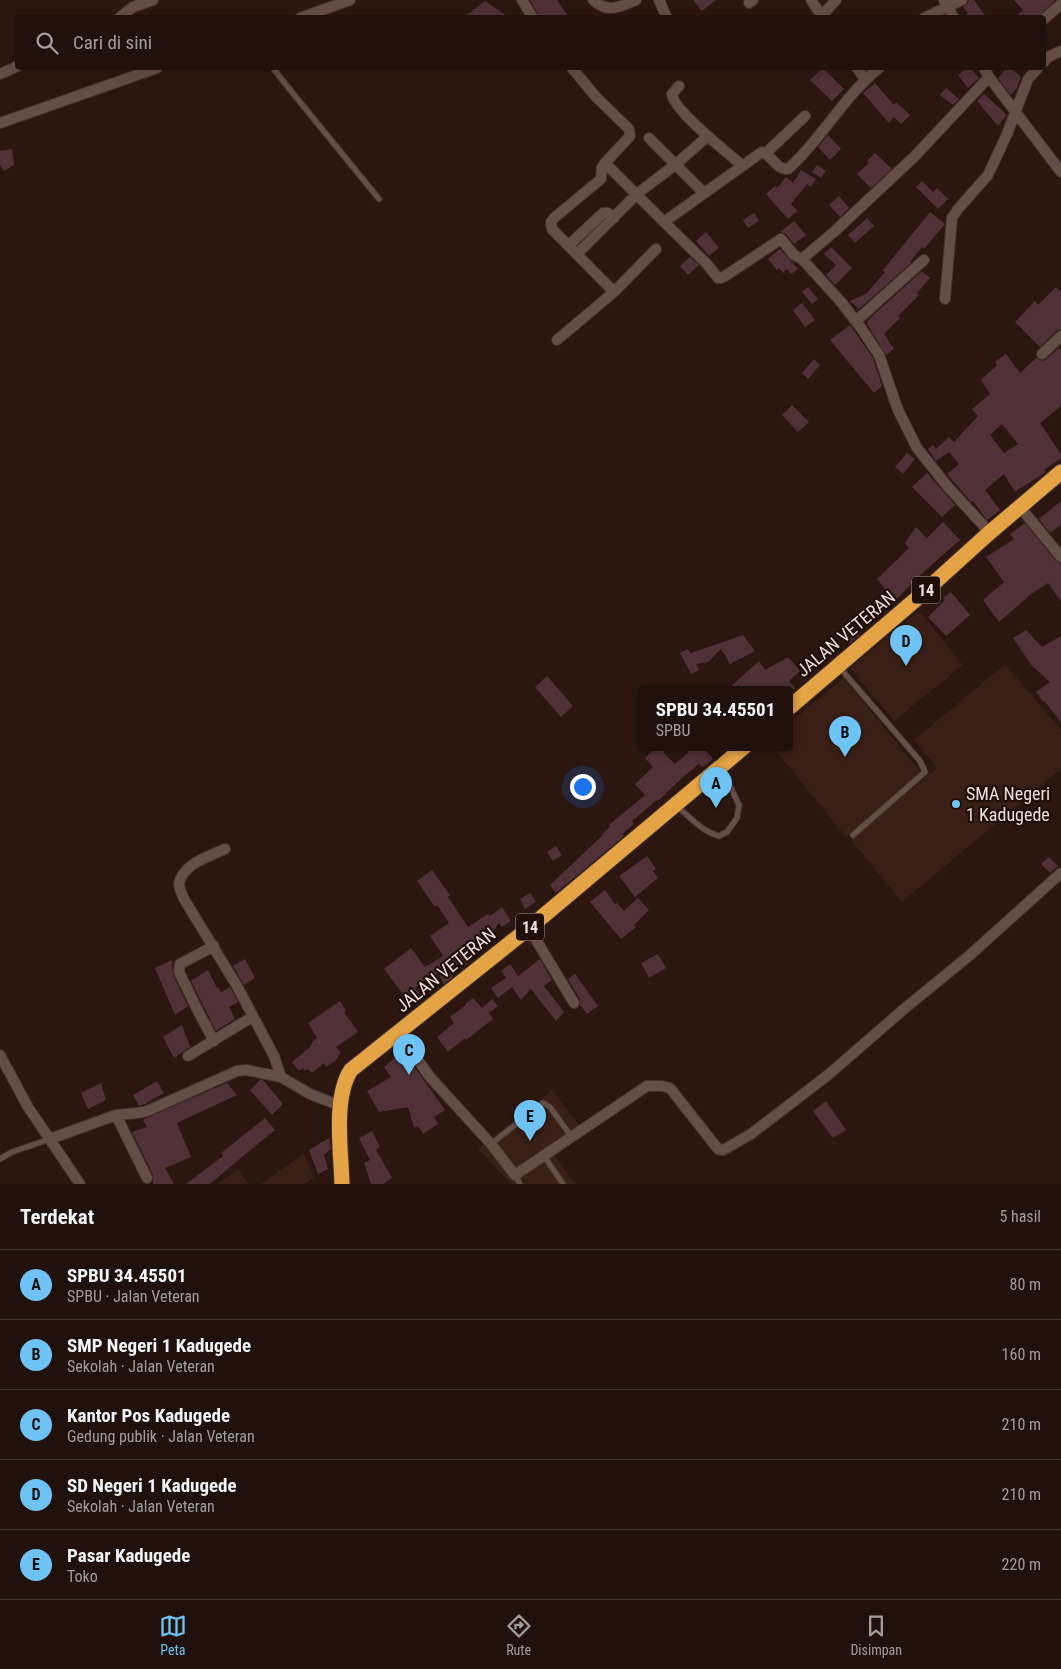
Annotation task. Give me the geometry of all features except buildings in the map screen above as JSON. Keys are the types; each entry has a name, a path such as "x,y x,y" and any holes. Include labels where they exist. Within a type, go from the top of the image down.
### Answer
{"highway":[{"name":"JALAN VETERAN","path":"793,704 1061,472"},
{"name":"JALAN VETERAN","path":"342,1184 340,1117 344,1085 351,1070 529,928 739,751"}],"street":[{"path":"123,15 133,7 153,0"},
{"path":"308,15 350,0"},
{"path":"522,0 531,15"},
{"path":"593,0 602,7 611,9 636,0"},
{"path":"658,0 666,15"},
{"path":"811,0 820,15"},
{"path":"823,15 836,0"},
{"path":"928,15 946,3 962,0"},
{"path":"946,3 952,15"},
{"path":"1046,17 1061,4"},
{"path":"1046,60 1061,51"},
{"path":"0,74 15,67"},
{"path":"0,123 151,70"},
{"path":"574,70 596,97 630,129 630,136 602,167 601,179 554,218 551,222 552,229 578,253 614,292"},
{"path":"858,70 865,79"},
{"path":"766,153 779,168 788,169 812,144 848,98 865,79 876,70"},
{"path":"944,299 952,218 958,208 988,175 1007,134 1028,79 1036,70"},
{"path":"802,259 835,231 915,156 986,71 1061,172"},
{"path":"679,86 672,94 673,99 682,111 743,166"},
{"path":"664,222 762,152 766,153 805,116"},
{"path":"578,253 637,194 708,136"},
{"path":"649,138 704,193"},
{"path":"605,164 706,262 718,278 721,278 778,236 794,255 802,259 842,303 879,355 898,410 917,448 948,487 983,525 988,534"},
{"path":"569,245 603,213 608,213 614,218"},
{"path":"557,340 614,292 656,249"},
{"path":"856,321 924,260"},
{"path":"1042,354 1061,336"},
{"path":"1020,507 1061,557"},
{"path":"225,849 193,864 182,876 179,886 184,899 237,986 274,1056 281,1077"},
{"path":"398,1032 430,1077 491,1144 517,1179 543,1155 647,1086 670,1088 718,1149 724,1150 751,1134 828,1075 970,955 1061,873"},
{"path":"529,928 574,1003"},
{"path":"214,946 180,964 179,972 214,1041"},
{"path":"188,1056 252,1017"},
{"path":"0,1055 28,1107 80,1184"},
{"path":"55,1147 116,1115 138,1114 147,1111 237,1071 246,1070 281,1077 310,1094 340,1117"},
{"path":"116,1115 147,1178"}],"lane":[{"path":"275,70 379,199"},
{"path":"838,666 920,761 925,772 853,835"},
{"path":"676,805 709,833 720,836 727,832 737,818 739,805 721,767"},
{"path":"491,1144 543,1104 550,1107 571,1136"},
{"path":"0,1159 12,1152 55,1147"},
{"path":"543,1155 563,1184"}],"shaded area":[{"path":"919,611 963,665 894,721 850,668"},
{"name":"SMA Negeri 1 Kadugede","path":"1005,664 1061,730 1061,769 902,902 851,840 937,768 914,740"},
{"path":"844,678 922,774 846,837 776,751 793,751 793,720"},
{"path":"552,1090 585,1133 554,1154 575,1184 511,1184 478,1149"},
{"path":"304,1153 314,1178 304,1184 261,1184"},
{"path":"238,1169 248,1184 218,1184"}],"place":[{"name":"SD Negeri 1 Kadugede","path":"906,666"},
{"name":"SMP Negeri 1 Kadugede","path":"845,757"},
{"name":"SMA Negeri 1 Kadugede","path":"956,804"},
{"name":"SPBU 34.45501","path":"716,808"},
{"name":"Kantor Pos Kadugede","path":"409,1075"},
{"name":"Pasar Kadugede","path":"530,1141"}]}
